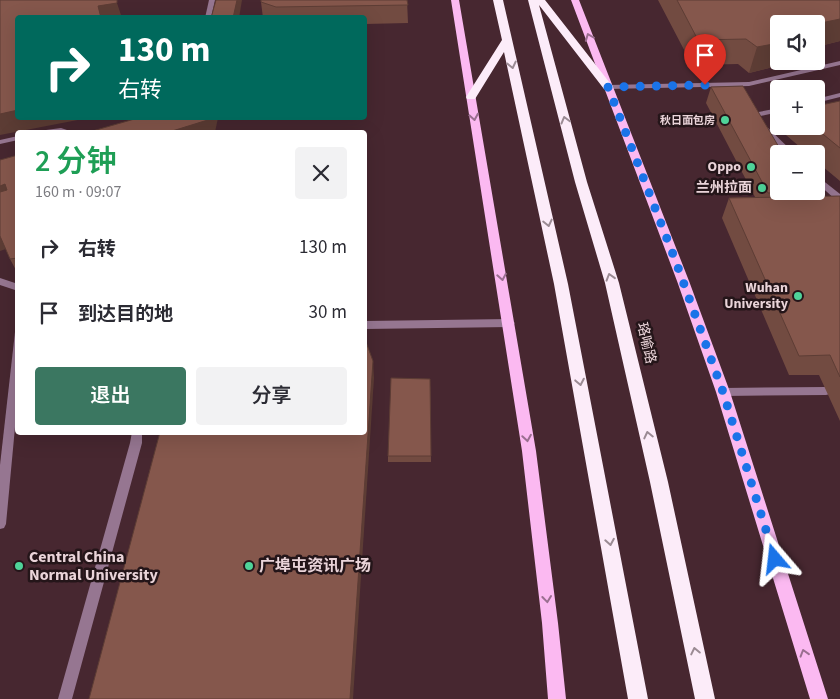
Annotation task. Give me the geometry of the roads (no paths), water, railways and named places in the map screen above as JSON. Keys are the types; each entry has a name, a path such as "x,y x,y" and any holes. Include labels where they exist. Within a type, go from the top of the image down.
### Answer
{"highway":[{"path":"498,0 561,284 638,699"},
{"name":"珞喻路","path":"533,0 581,182 612,284 659,482 705,699"},
{"path":"540,0 608,87"},
{"path":"470,97 506,41"}],"main road":[{"path":"456,0 470,97 510,323 531,461 550,623 556,699"},
{"path":"575,0 680,271 723,392 819,699"}],"lane":[{"path":"209,15 212,0"},
{"path":"608,87 749,84 840,63"},
{"path":"825,99 840,95"},
{"path":"770,112 751,116 770,134"},
{"path":"771,135 782,145"},
{"path":"0,142 15,139"},
{"path":"825,185 840,199"},
{"path":"0,281 15,287"},
{"path":"367,326 510,323"},
{"path":"0,524 15,366"},
{"path":"723,392 826,390"},
{"path":"65,699 137,435"}],"place":[{"name":"秋日面包房","path":"725,120"},
{"name":"Oppo","path":"751,167"},
{"name":"兰州拉面","path":"762,188"},
{"name":"Wuhan University","path":"798,296"},
{"name":"Central China Normal University","path":"19,566"},
{"name":"广埠屯资讯广场","path":"249,566"}]}
